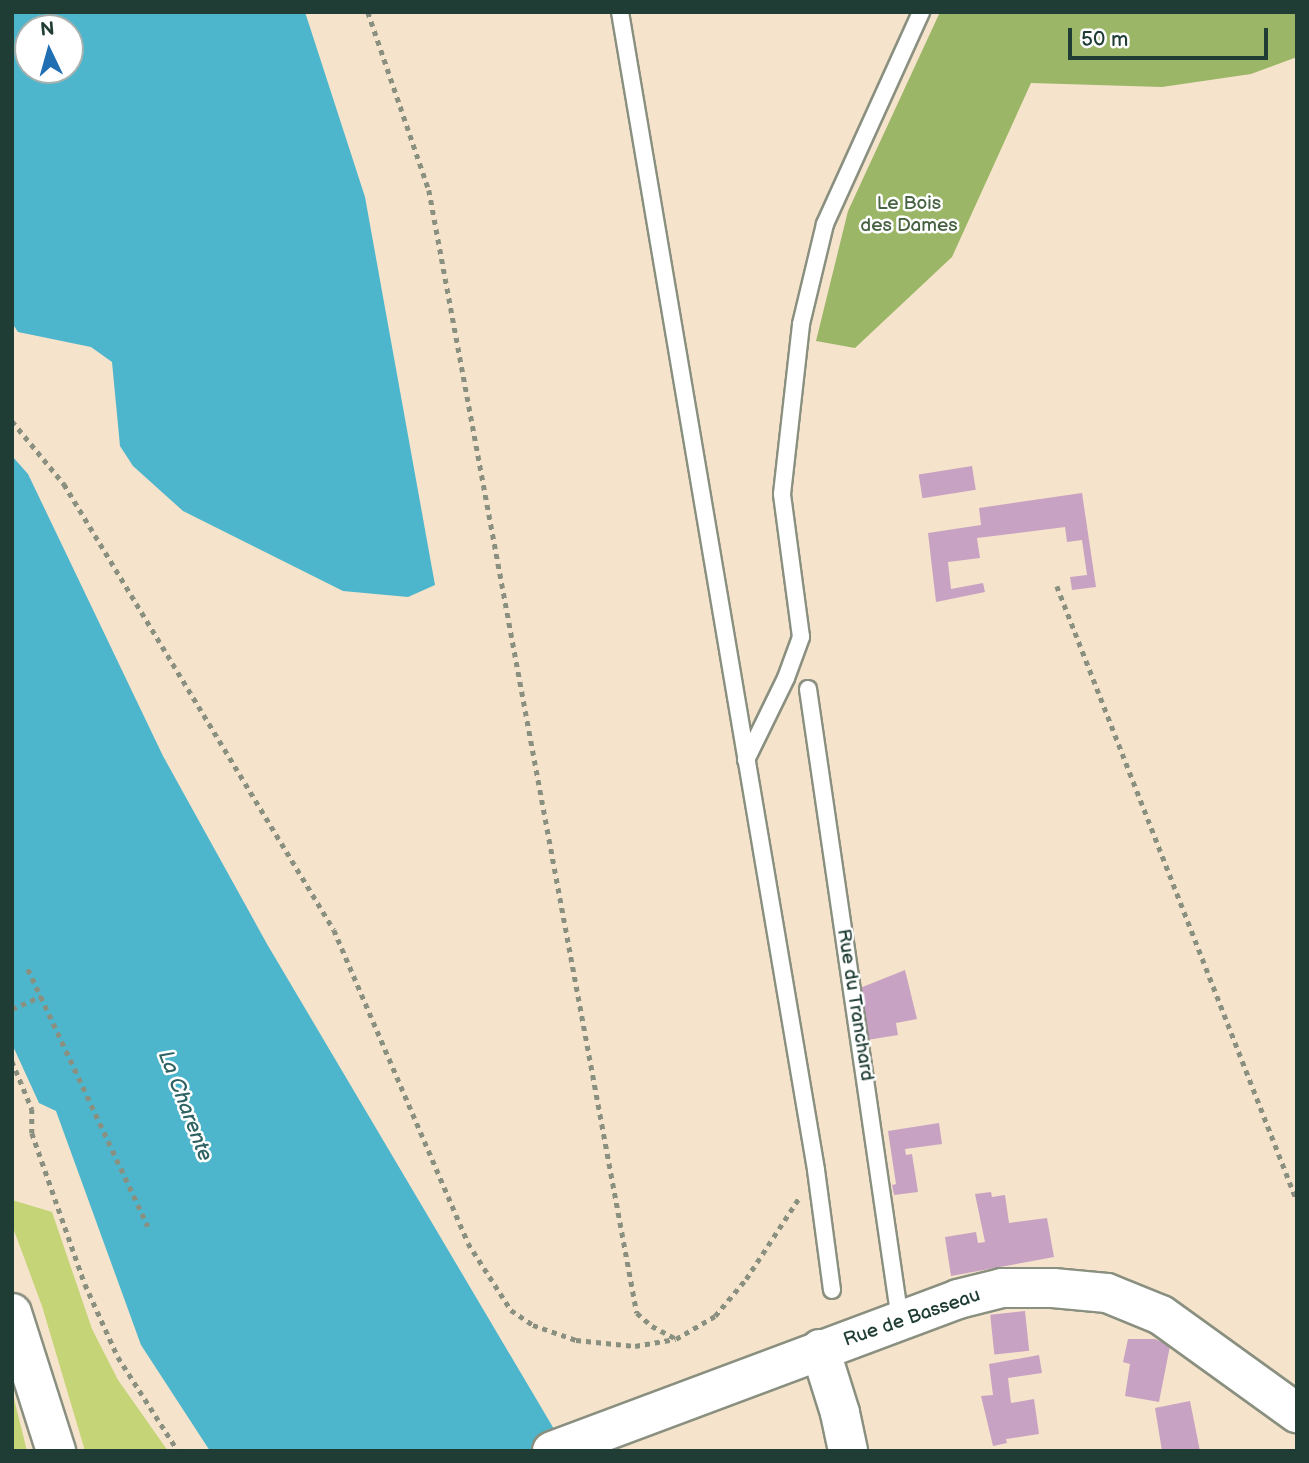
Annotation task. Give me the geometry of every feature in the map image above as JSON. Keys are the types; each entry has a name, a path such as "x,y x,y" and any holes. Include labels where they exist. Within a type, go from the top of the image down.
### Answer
{"street":[{"name":"Rue de Basseau","path":"552,1451 958,1299 1002,1288 1053,1288 1107,1293 1161,1315 1297,1413"},
{"path":"12,1312 56,1451"},
{"path":"820,1349 841,1413 848,1451"}],"lane":[{"path":"620,12 816,1170 832,1290"},
{"path":"746,760 786,678 801,637 782,495 801,324 825,224 921,12"},
{"name":"Rue du Tranchard","path":"808,689 900,1321"}],"path":[{"path":"368,12 429,190 637,1313 652,1326 676,1339"},
{"path":"12,421 64,484 334,930 468,1243 511,1310 533,1325 576,1340 635,1346 676,1339 715,1316 746,1279 816,1170"},
{"path":"1056,586 1297,1201"},
{"path":"28,969 148,1226"},
{"path":"12,1009 41,996"},
{"path":"12,1061 32,1109 32,1133 85,1284 118,1357 178,1451"}],"green space":[{"name":"Le Bois des Dames","path":"940,12 1297,12 1297,57 1251,74 1162,87 1031,83 952,257 855,348 816,341 848,211"},
{"path":"12,1200 52,1212 92,1329 118,1380 168,1451 85,1451 42,1306 12,1225"},
{"path":"12,1391 27,1451 12,1451"}],"water":[{"path":"12,12 305,12 365,197 435,585 408,597 343,591 183,511 133,466 120,446 112,362 91,347 18,332 12,323"},
{"name":"La Charente","path":"12,456 28,474 163,756 267,944 567,1451 210,1451 141,1345 56,1111 39,1103 12,1044"}],"building":[{"path":"972,466 976,490 922,498 919,474"},
{"path":"1082,493 1096,587 1072,590 1070,577 1087,575 1082,540 1067,542 1065,527 977,538 980,558 948,562 951,589 983,583 985,592 936,602 928,533 981,525 979,508"},
{"path":"905,970 917,1019 896,1023 898,1035 867,1040 855,990"},
{"path":"939,1123 942,1144 905,1149 906,1155 912,1154 918,1192 894,1195 892,1185 896,1184 888,1131"},
{"path":"991,1192 992,1197 1005,1195 1009,1223 1047,1218 1054,1257 951,1276 945,1237 976,1232 978,1243 985,1242 975,1194"},
{"path":"1025,1311 1029,1351 994,1354 990,1315"},
{"path":"1128,1339 1155,1339 1170,1346 1159,1402 1125,1396 1130,1364 1123,1362"},
{"path":"1039,1355 1042,1373 1008,1378 1011,1403 1034,1399 1039,1434 1006,1439 1007,1443 993,1446 981,1396 993,1395 989,1364"},
{"path":"1190,1401 1200,1451 1162,1451 1155,1408"}]}
